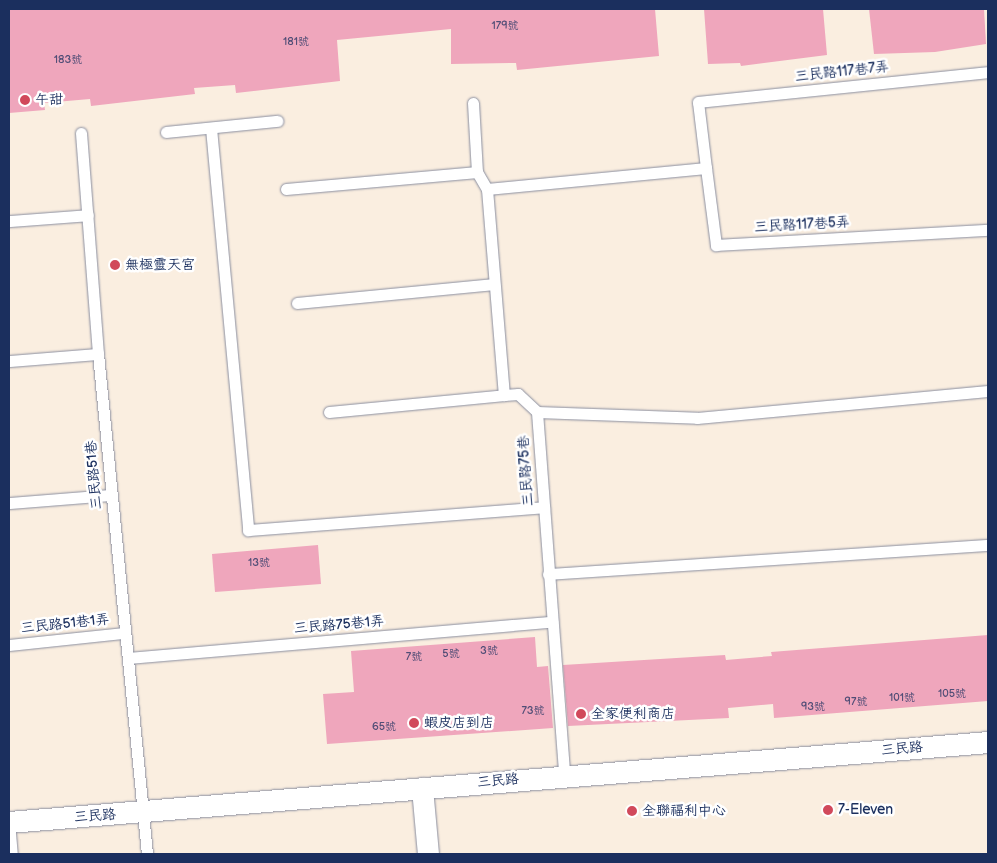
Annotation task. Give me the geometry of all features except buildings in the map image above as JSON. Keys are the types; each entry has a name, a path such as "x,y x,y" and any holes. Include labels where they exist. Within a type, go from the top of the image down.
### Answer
{"street":[{"name":"三民路","path":"9,822 144,813 564,775 988,742"},
{"path":"422,788 428,854"}],"lane":[{"name":"三民路117巷7弄","path":"706,168 698,102 988,72"},
{"path":"473,103 477,172 487,189 504,395"},
{"path":"166,132 277,121"},
{"path":"211,128 248,530 544,507"},
{"name":"三民路51巷","path":"81,133 98,354 124,633 144,813 146,854"},
{"path":"487,189 706,168"},
{"name":"三民路117巷5弄","path":"706,168 716,245 988,230"},
{"path":"286,189 477,172"},
{"path":"9,221 88,215"},
{"path":"297,303 494,284"},
{"path":"9,361 98,354"},
{"path":"329,412 518,394 537,412 697,418 988,391"},
{"name":"三民路75巷","path":"537,412 564,775"},
{"path":"9,503 112,495"},
{"path":"548,574 988,545"},
{"name":"三民路75巷1弄","path":"128,658 552,622"},
{"name":"三民路51巷1弄","path":"9,645 124,633"},
{"path":"9,822 12,854"}],"place":[{"name":"午甜","path":"25,100"},
{"name":"無極靈天宮","path":"115,265"},
{"name":"全家便利商店","path":"581,714"},
{"name":"蝦皮店到店","path":"414,723"},
{"name":"7-Eleven","path":"828,810"},
{"name":"全聯福利中心","path":"632,811"}]}
